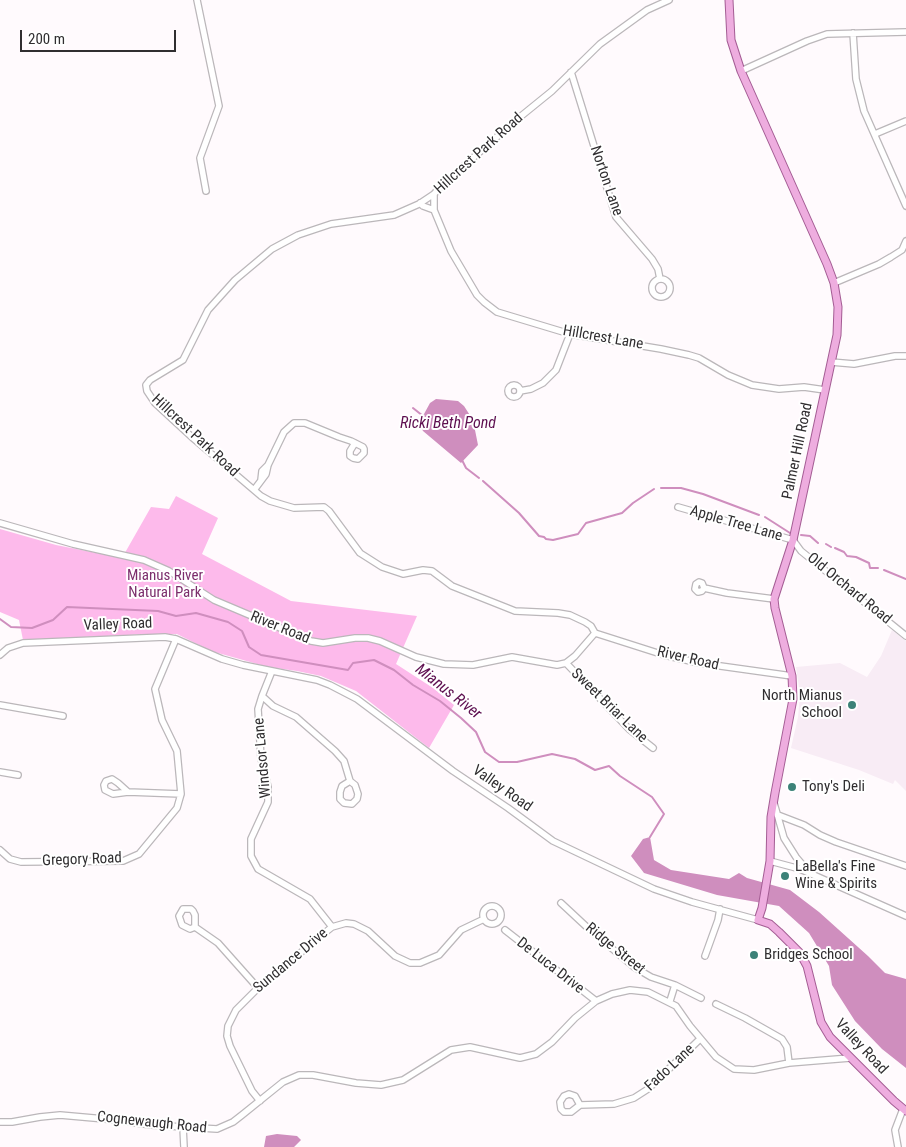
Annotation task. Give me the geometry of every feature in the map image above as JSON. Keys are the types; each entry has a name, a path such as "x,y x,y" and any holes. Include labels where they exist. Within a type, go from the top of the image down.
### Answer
{"main road":[{"name":"Palmer Hill Road","path":"729,0 731,40 741,71 834,283 838,318 831,362 793,540 774,599 774,608 792,676 793,698 770,828 768,878 758,920"},
{"name":"Valley Road","path":"758,920 770,924 785,936 800,953 807,966 821,1022 830,1037 904,1110"}],"street":[{"path":"197,0 219,106 200,158 206,191"},
{"name":"Hillcrest Park Road","path":"595,633 591,626 570,616 558,613 515,611 504,607 452,586 432,571 423,570 403,574 392,572 360,553 324,507 294,508 270,500 254,490 194,439 155,403 146,391 148,382 183,360 208,310 235,280 272,249 298,235 331,224 394,215 420,203 434,194 515,121 552,91 594,49 647,10 669,0"},
{"path":"741,71 817,37 828,34 906,32"},
{"path":"853,33 856,79 860,97 906,206"},
{"name":"Norton Lane","path":"571,72 616,217 652,259 658,269 660,279"},
{"path":"874,134 906,121"},
{"name":"Hillcrest Lane","path":"434,194 434,210 451,251 477,295 497,312 570,334 667,350 700,358 741,381 766,388 804,387 825,390"},
{"path":"420,203 434,210"},
{"path":"834,283 904,252 906,241"},
{"path":"520,391 531,389 543,383 556,370 570,334"},
{"path":"831,362 854,364 895,356 906,356"},
{"path":"254,490 266,474 268,465 284,432 294,423 305,423 355,443"},
{"name":"Apple Tree Lane","path":"678,507 793,540"},
{"name":"River Road","path":"0,523 72,544 144,560 169,570 214,600 311,641 323,643 368,638 380,641 416,657 444,664 473,665 512,657 549,665 566,664"},
{"name":"Old Orchard Road","path":"793,540 801,550 906,636"},
{"path":"704,588 774,599"},
{"path":"566,664 576,656 595,633"},
{"name":"River Road","path":"595,633 664,655 699,663 792,676"},
{"name":"Valley Road","path":"0,655 8,648 24,643 165,637 176,639 222,659 316,680 350,695 453,771 553,841 654,890 758,920"},
{"path":"128,792 181,794 177,751 162,720 155,689 176,639"},
{"name":"Sweet Briar Lane","path":"566,664 629,729 653,748"},
{"name":"Windsor Lane","path":"272,671 258,709 261,758 268,787 268,802 251,840 251,856 258,868 310,899 332,927"},
{"path":"262,696 273,706 296,717 335,751 344,761 350,781"},
{"path":"0,705 63,716"},
{"path":"0,772 18,775"},
{"name":"Gregory Road","path":"0,850 10,859 21,862 123,861 139,854 177,808 181,794"},
{"path":"774,802 784,838 796,858 810,874"},
{"path":"778,816 804,825 836,842 906,866"},
{"path":"770,860 800,868 906,916"},
{"name":"Ridge Street","path":"561,903 634,967 651,977 675,985 701,998"},
{"path":"706,956 720,909"},
{"name":"Sundance Drive","path":"260,1101 252,1091 241,1070 227,1036 228,1026 236,1010 258,988 332,927 346,924 360,926 376,937 395,956 417,964 439,955 461,930 484,919"},
{"path":"195,927 218,943 258,988"},
{"name":"De Luca Drive","path":"505,930 596,1001"},
{"path":"670,1001 675,985"},
{"name":"Cognewaugh Road","path":"0,1122 60,1115 207,1129 223,1127 242,1115 283,1082 299,1075 313,1075 356,1083 381,1085 403,1080 451,1050 470,1047 520,1058 536,1054 552,1042 575,1018 596,1001 612,994 630,990 648,992 670,1001 681,1012 700,1039 716,1057 725,1065 734,1069 754,1070 789,1063 850,1058"},
{"path":"716,1004 782,1039 787,1047 789,1063"},
{"name":"Fado Lane","path":"580,1105 614,1104 634,1098 648,1089 700,1039"},
{"path":"898,1147 895,1130 904,1110"},
{"path":"183,1127 184,1147"}],"shaded area":[{"name":"North Mianus School","path":"892,630 906,641 906,791 895,780 893,784 859,770 791,748 798,717 800,694 796,667 840,663 867,677 881,656"}],"green space":[{"name":"Mianus River Natural Park","path":"176,496 218,518 202,554 291,601 417,616 396,664 433,688 454,705 429,748 356,691 321,676 268,667 211,651 177,634 23,640 19,620 0,612 0,529 56,545 122,558 151,507 169,509"}],"water":[{"name":"Ricki Beth Pond","path":"436,399 458,401 464,406 473,420 478,445 461,463 423,431 418,422 419,417 424,414 430,403"},
{"path":"650,837 654,860 671,870 729,879 739,873 747,878 790,890 819,912 885,973 906,979 906,1068 882,1049 855,1021 832,985 829,966 809,933 779,906 717,895 644,873 631,856 643,839"},
{"path":"277,1134 297,1136 301,1140 294,1147 264,1147 266,1136"}],"waterway":[{"path":"413,408 423,416"},
{"path":"462,460 466,468 479,478"},
{"path":"483,481 519,513 539,536 553,540 578,534 586,523 622,513 654,489"},
{"path":"661,488 681,488 703,494 759,515"},
{"path":"765,517 790,533"},
{"path":"801,535 810,536 818,543"},
{"path":"826,544 831,547"},
{"path":"835,548 844,552 847,556 856,557 869,563 870,568 878,568"},
{"path":"884,570 906,579"},
{"name":"Mianus River","path":"0,619 11,627 32,628 53,620 67,607 158,611 176,616 196,613 228,622 242,631 249,647 261,655 348,670 353,663 374,660 394,670 413,685 440,701 461,718 476,732 485,752 499,762 517,762 552,754 575,759 595,770 609,766 620,776 652,797 664,814 650,837"}],"place":[{"name":"North Mianus School","path":"852,705"},
{"name":"Tony's Deli","path":"792,787"},
{"name":"LaBella's Fine Wine & Spirits","path":"785,876"},
{"name":"Bridges School","path":"754,955"}]}
